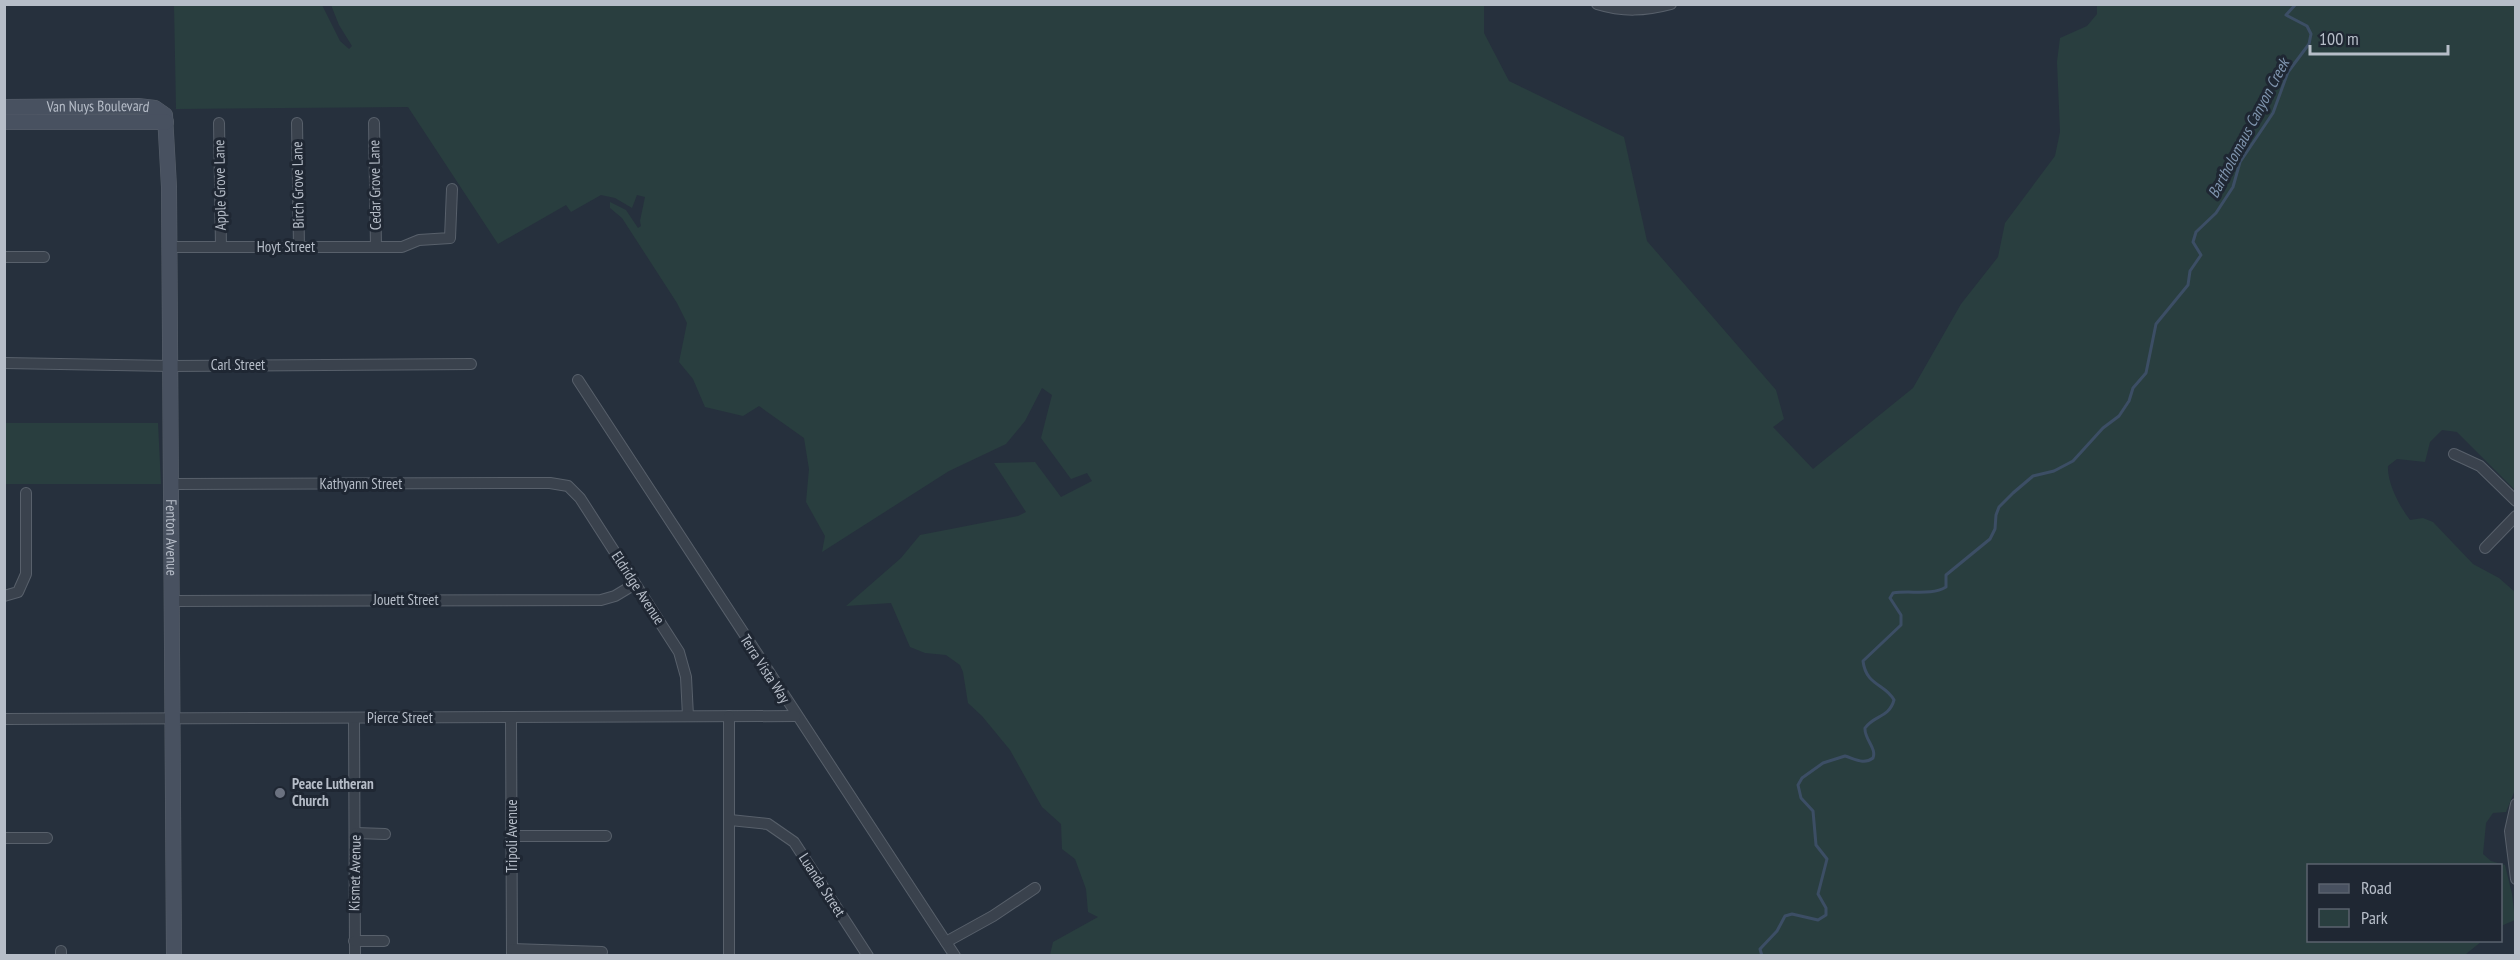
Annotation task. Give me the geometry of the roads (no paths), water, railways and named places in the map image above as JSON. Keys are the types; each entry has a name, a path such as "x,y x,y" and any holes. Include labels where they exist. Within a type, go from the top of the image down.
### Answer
{"street":[{"path":"1597,4 1616,10 1647,11 1671,4"},
{"path":"43,122 44,106"},
{"name":"Van Nuys Boulevard","path":"4,107 151,107 163,112 166,122 4,122"},
{"name":"Fenton Avenue","path":"166,122 171,366 174,956"},
{"name":"Apple Grove Lane","path":"219,123 221,247"},
{"name":"Birch Grove Lane","path":"297,123 299,247"},
{"name":"Cedar Grove Lane","path":"374,123 376,247"},
{"name":"Hoyt Street","path":"169,247 402,248 420,240 450,238 452,189"},
{"path":"4,257 44,257"},
{"name":"Carl Street","path":"4,363 171,366 471,364"},
{"name":"Terra Vista Way","path":"578,380 955,956"},
{"path":"2454,454 2480,466 2516,501"},
{"name":"Kathyann Street","path":"172,484 550,483"},
{"name":"Eldridge Avenue","path":"550,483 568,486 580,498 679,652 686,677 688,716"},
{"path":"4,596 18,592 26,574 26,492"},
{"path":"2485,548 2516,516"},
{"name":"Jouett Street","path":"173,601 601,600 615,596 635,584"},
{"path":"729,716 729,956"},
{"name":"Pierce Street","path":"4,719 796,716"},
{"name":"Tripoli Avenue","path":"512,717 512,952"},
{"name":"Kismet Avenue","path":"354,718 355,956"},
{"path":"2516,804 2510,839 2516,879"},
{"name":"Luanda Street","path":"730,820 768,824 794,842 868,956"},
{"path":"356,833 385,834"},
{"path":"512,836 606,836"},
{"path":"4,838 47,838"},
{"path":"946,942 993,916 1035,888"},
{"path":"354,941 384,941"},
{"path":"512,952 602,951"}],"waterway":[{"name":"Bartholomaus Canyon Creek","path":"1762,956 1760,949 1777,931 1785,916 1792,914 1818,920 1826,915 1826,908 1818,894 1827,859 1816,845 1813,811 1801,798 1798,785 1802,778 1823,763 1845,756 1863,761 1873,758 1874,754 1865,728 1889,710 1894,700 1868,675 1863,661 1901,625 1901,615 1890,598 1893,593 1927,592 1946,587 1946,575 1990,539 1995,529 1999,507 2013,493 2033,476 2054,471 2073,461 2103,428 2119,416 2129,401 2133,388 2146,373 2156,324 2188,285 2190,271 2201,255 2193,242 2196,232 2216,213 2233,187 2240,162 2273,113 2288,72 2309,44 2311,34 2307,26 2286,15 2296,4"}],"place":[{"name":"Peace Lutheran Church","path":"280,793"}]}
